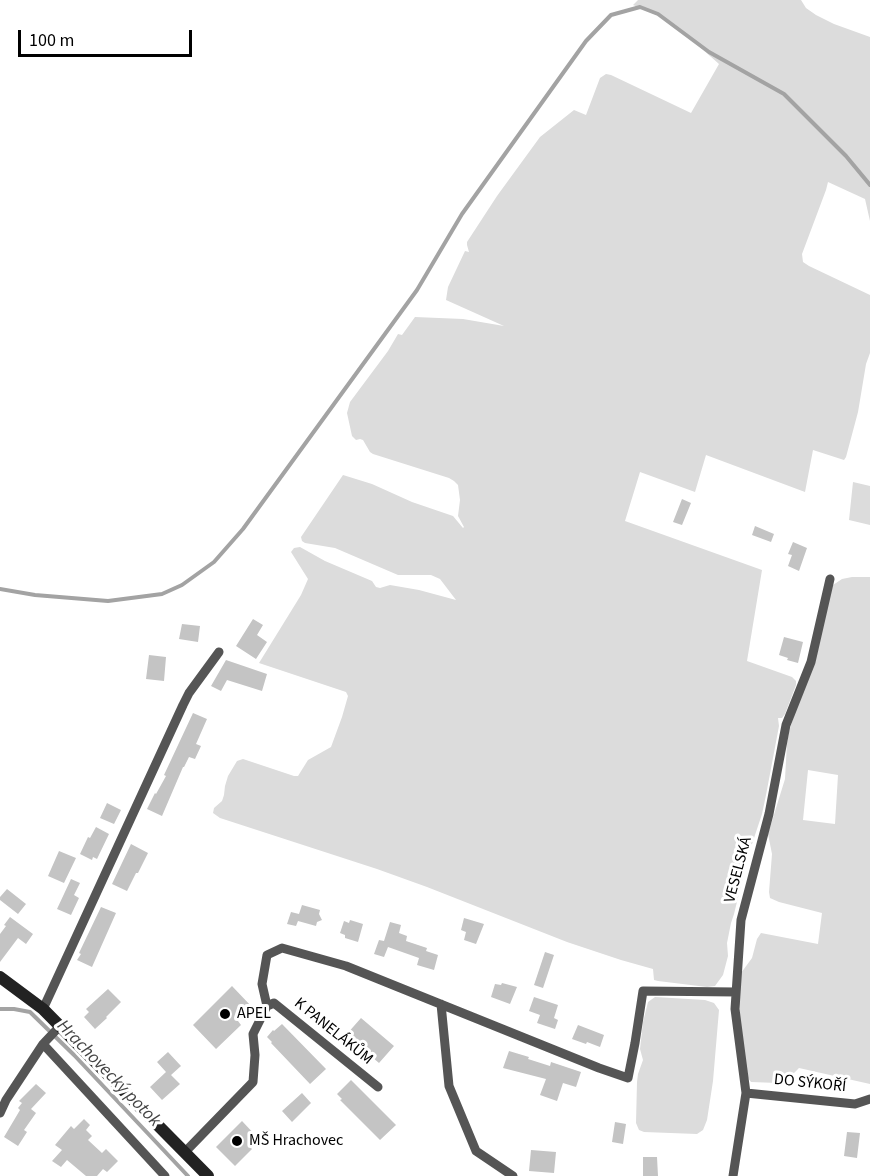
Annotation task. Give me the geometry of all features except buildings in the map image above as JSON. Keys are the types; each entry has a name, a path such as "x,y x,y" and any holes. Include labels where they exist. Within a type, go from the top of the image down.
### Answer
{"street":[{"name":"VESELSKÁ","path":"733,1176 746,1093 735,1009 741,920 769,814 786,725 810,662 830,579"},
{"path":"43,1009 183,705 219,652"},
{"path":"267,1006 262,984 267,955 282,948 346,966 628,1078 644,991 736,992"},
{"path":"0,977 43,1009 52,1034 165,1176"},
{"name":"K PANELÁKŮM","path":"185,1152 254,1082 253,1034 267,1006 274,1003 378,1087"},
{"path":"441,1004 449,1086 476,1151 513,1176"},
{"path":"52,1034 185,1152 208,1176"},
{"path":"0,1113 6,1100 52,1034"},
{"name":"DO SÝKOŘÍ","path":"746,1093 855,1104 870,1099"}],"shaded area":[{"path":"638,0 801,0 806,8 816,15 870,37 870,221 865,199 828,182 802,254 803,262 809,266 870,295 870,353 846,457 844,460 813,450 805,492 706,455 695,492 640,472 625,521 762,570 747,661 792,677 796,681 785,714 782,718 778,718 779,726 762,814 749,853 731,923 727,943 728,956 723,975 715,986 707,987 654,980 653,969 567,942 427,887 220,818 213,813 214,808 222,801 228,776 237,761 243,759 298,776 308,760 331,747 342,717 348,696 346,692 259,663 301,595 308,579 291,552 294,548 300,547 325,561 372,581 376,587 390,585 456,600 440,579 431,575 398,575 335,548 305,543 301,537 343,475 453,516 464,527 458,516 460,500 458,485 449,478 370,452 363,440 356,440 352,436 347,413 350,402 398,334 402,335 415,317 463,319 504,326 446,300 448,287 465,251 469,252 467,242 497,196 540,137 574,110 586,115 600,78 606,74 611,75 691,113 719,64 684,33 659,16 633,5"},
{"path":"853,482 870,486 870,525 849,520"},
{"path":"870,577 870,1084 799,1068 790,1077 778,1083 751,1082 745,1074 739,999 741,973 752,958 757,939 761,933 818,944 822,913 770,898 772,854 768,834 785,779 789,732 833,585 842,579","holes":["808,770 838,775 835,824 803,820"]},
{"path":"655,997 705,1000 714,1003 719,1010 707,1120 703,1130 697,1134 644,1132 639,1130 636,1123 637,1082 643,1060 640,1049 643,1022 648,1002"}],"waterway":[{"path":"0,589 35,595 108,601 162,594 182,585 214,562 243,529 417,290 462,214 586,41 611,15 640,7 658,14 709,52 784,94 846,156 870,185"},
{"name":"Hrachovecký potok","path":"0,1009 30,1012 74,1055 188,1176"}],"place":[{"name":"APEL","path":"225,1014"},
{"name":"MŠ Hrachovec","path":"237,1141"}]}
